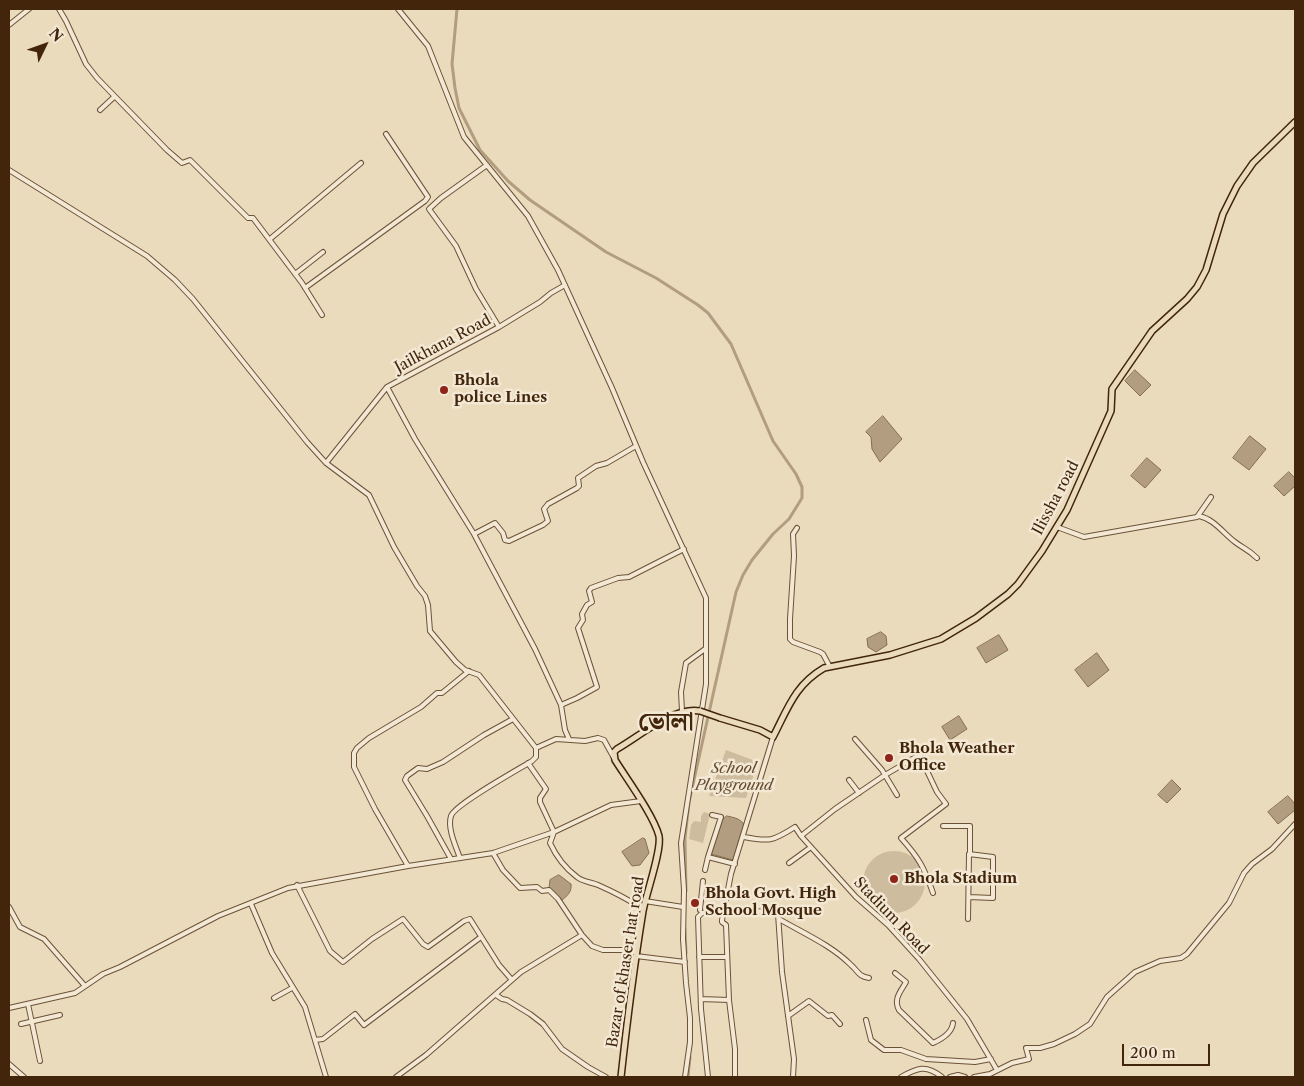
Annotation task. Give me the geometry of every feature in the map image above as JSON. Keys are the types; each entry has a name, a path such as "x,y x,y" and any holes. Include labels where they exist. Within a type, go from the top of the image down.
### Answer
{"main road":[{"name":"Ilissha road","path":"773,737 784,712 798,690 817,672 830,667 890,655 942,639 961,628 1008,594 1018,584 1042,551 1067,510 1110,411 1112,389 1152,331 1187,299 1197,287 1206,270 1223,214 1237,186 1253,163 1295,122"},
{"path":"616,760 614,752 617,749 682,711 700,711 760,730 773,737"},
{"name":"Bazar of khaser hat road","path":"616,760 641,801 659,836 657,855 643,909 627,1016 621,1077"}],"street":[{"path":"9,25 29,9"},
{"path":"59,9 86,64 114,97 182,163 190,160 248,218 254,218 305,288 322,315"},
{"path":"398,9 428,46 464,137 528,216 565,286 706,598 706,684 681,843 686,983 690,1026 690,1042 685,1077"},
{"path":"100,110 114,97"},
{"path":"305,288 428,197 386,134"},
{"path":"384,139 391,141"},
{"path":"270,239 361,163"},
{"path":"487,165 441,198 430,209 456,246 476,288 499,327"},
{"path":"9,170 147,256 170,275 204,311 307,442 326,463 373,501 394,546 417,586 425,596 428,605 430,631 456,662 469,671 480,675 536,748 536,757 528,764 453,811 450,817 460,858"},
{"path":"295,274 323,252"},
{"name":"Jailkhana Road","path":"326,463 388,387 499,327 565,286"},
{"path":"388,387 415,439 474,534 535,649 561,705 565,730 569,739"},
{"path":"474,534 496,522 503,532 505,540 509,541 546,523 548,517 544,509 548,504 577,488 579,486 578,478 596,466 607,463 636,446"},
{"path":"1199,516 1211,498"},
{"path":"1057,527 1084,536 1199,516 1211,521 1234,542 1248,549 1257,558"},
{"path":"797,528 793,534 794,556 790,639 823,654 830,667"},
{"path":"561,705 597,687 578,628 583,620 582,614 586,605 592,602 589,591 591,588 618,578 629,577 684,549"},
{"path":"682,711 681,692 686,663 705,649"},
{"path":"408,866 354,767 354,753 369,738 422,707 435,695 442,693 469,671"},
{"path":"451,860 428,816 405,780 407,776 418,768 427,769 443,762 484,735 513,719"},
{"path":"734,1077 735,1049 729,1000 726,925 722,922 734,864 773,737"},
{"path":"536,748 556,739 585,741 601,738 616,760"},
{"path":"855,739 885,775 896,795"},
{"path":"744,836 763,841 772,840 795,827 801,836 835,809 885,775 926,751"},
{"path":"919,754 937,792 946,804 901,838 918,857 927,874 933,893"},
{"path":"528,764 546,789 540,798 540,802 554,832 550,844 556,855 576,876 617,894 643,909"},
{"path":"849,780 859,793"},
{"path":"9,1008 75,993 103,974 218,916 297,885 493,853 554,832 611,805 641,801"},
{"path":"705,870 721,817 712,815"},
{"path":"974,1077 990,1074 1012,1063 1029,1059 1026,1048 1040,1048 1054,1044 1086,1027 1107,997 1141,969 1160,961 1181,958 1188,954 1229,903 1244,873 1252,864 1272,849 1295,824"},
{"path":"943,826 970,826 968,918"},
{"name":"Stadium Road","path":"801,836 856,896 919,959 966,1019 997,1070"},
{"path":"789,862 811,847"},
{"path":"493,853 502,870 520,888 537,887 542,891 549,890 558,899 588,943 598,949 625,950 637,955 685,962"},
{"path":"969,897 993,898 994,891 993,857 970,854"},
{"path":"708,857 734,864"},
{"path":"700,910 703,881"},
{"path":"297,885 330,951 343,962 372,939 403,919 423,944 428,947 467,919 470,919 499,965 512,980"},
{"path":"645,901 683,907"},
{"path":"251,904 272,952 305,1008 326,1077"},
{"path":"9,907 20,927 44,939 85,986"},
{"path":"708,1077 701,999 698,917 700,914 775,911 779,919 782,972 794,1059 793,1077"},
{"path":"779,919 834,951 852,965 861,977 869,978"},
{"path":"396,1077 426,1055 525,969 582,935"},
{"path":"315,1040 323,1039 355,1014 364,1025 481,937"},
{"path":"699,958 727,958"},
{"path":"895,973 906,982 896,999 896,1005 913,1026 932,1043 948,1034 953,1023"},
{"path":"274,998 292,988"},
{"path":"496,995 530,1014 543,1024 562,1049 588,1068 606,1077"},
{"path":"701,999 729,1000"},
{"path":"788,1016 809,1001 828,1016 832,1015 840,1024"},
{"path":"28,1004 40,1062"},
{"path":"21,1024 60,1015"},
{"path":"866,1020 871,1040 884,1050 902,1050 926,1059 941,1061 975,1062 991,1059"},
{"path":"9,1064 24,1077"},
{"path":"901,1077 919,1068 933,1070 942,1077"},
{"path":"950,1077 964,1077"}],"green space":[{"name":"School Playground","path":"726,750 758,762 746,798 709,796"},
{"path":"704,812 710,814 703,843 689,839 691,825 694,821 701,822 701,816"},
{"name":"Bhola Stadium","path":"894,851 906,853 916,860 923,870 925,882 923,894 916,904 906,911 894,913 882,911 872,904 865,894 863,882 865,870 872,860 882,853"}],"shaded area":[{"path":"1135,370 1151,385 1140,396 1125,381"},
{"path":"883,416 902,439 880,462 872,449 871,437 866,432"},
{"path":"1250,436 1266,449 1249,470 1233,458"},
{"path":"1147,458 1161,470 1145,488 1131,476"},
{"path":"1289,472 1295,478 1295,486 1284,496 1274,486"},
{"path":"881,632 886,636 887,645 876,652 868,647 867,639"},
{"path":"999,635 1008,650 986,663 977,648"},
{"path":"1097,653 1109,670 1088,687 1075,670"},
{"path":"959,716 967,729 950,740 942,727"},
{"path":"1172,780 1181,789 1167,803 1158,795"},
{"path":"1288,796 1295,804 1295,810 1278,824 1268,812"},
{"path":"727,816 736,818 745,827 735,859 733,860 711,854 721,822"},
{"path":"643,838 649,853 640,865 632,866 622,852"},
{"path":"559,875 571,884 570,892 562,900 549,888 550,880"}],"waterway":[{"path":"457,9 452,64 455,88 459,108 480,150 508,181 530,200 606,252 656,278 708,313 731,344 773,441 796,474 802,487 802,498 789,519 773,534 752,560 736,592 689,802 685,838 686,891"},
{"path":"685,929 686,953"},
{"path":"688,1077 690,1057"}],"place":[{"name":"Bhola police Lines","path":"444,390"},
{"name":"Bhola Weather Office","path":"889,758"},
{"name":"Bhola Stadium","path":"894,879"},
{"name":"Bhola Govt. High School Mosque","path":"695,903"}],"district":[{"name":"ভোলা","path":"666,723"}]}
